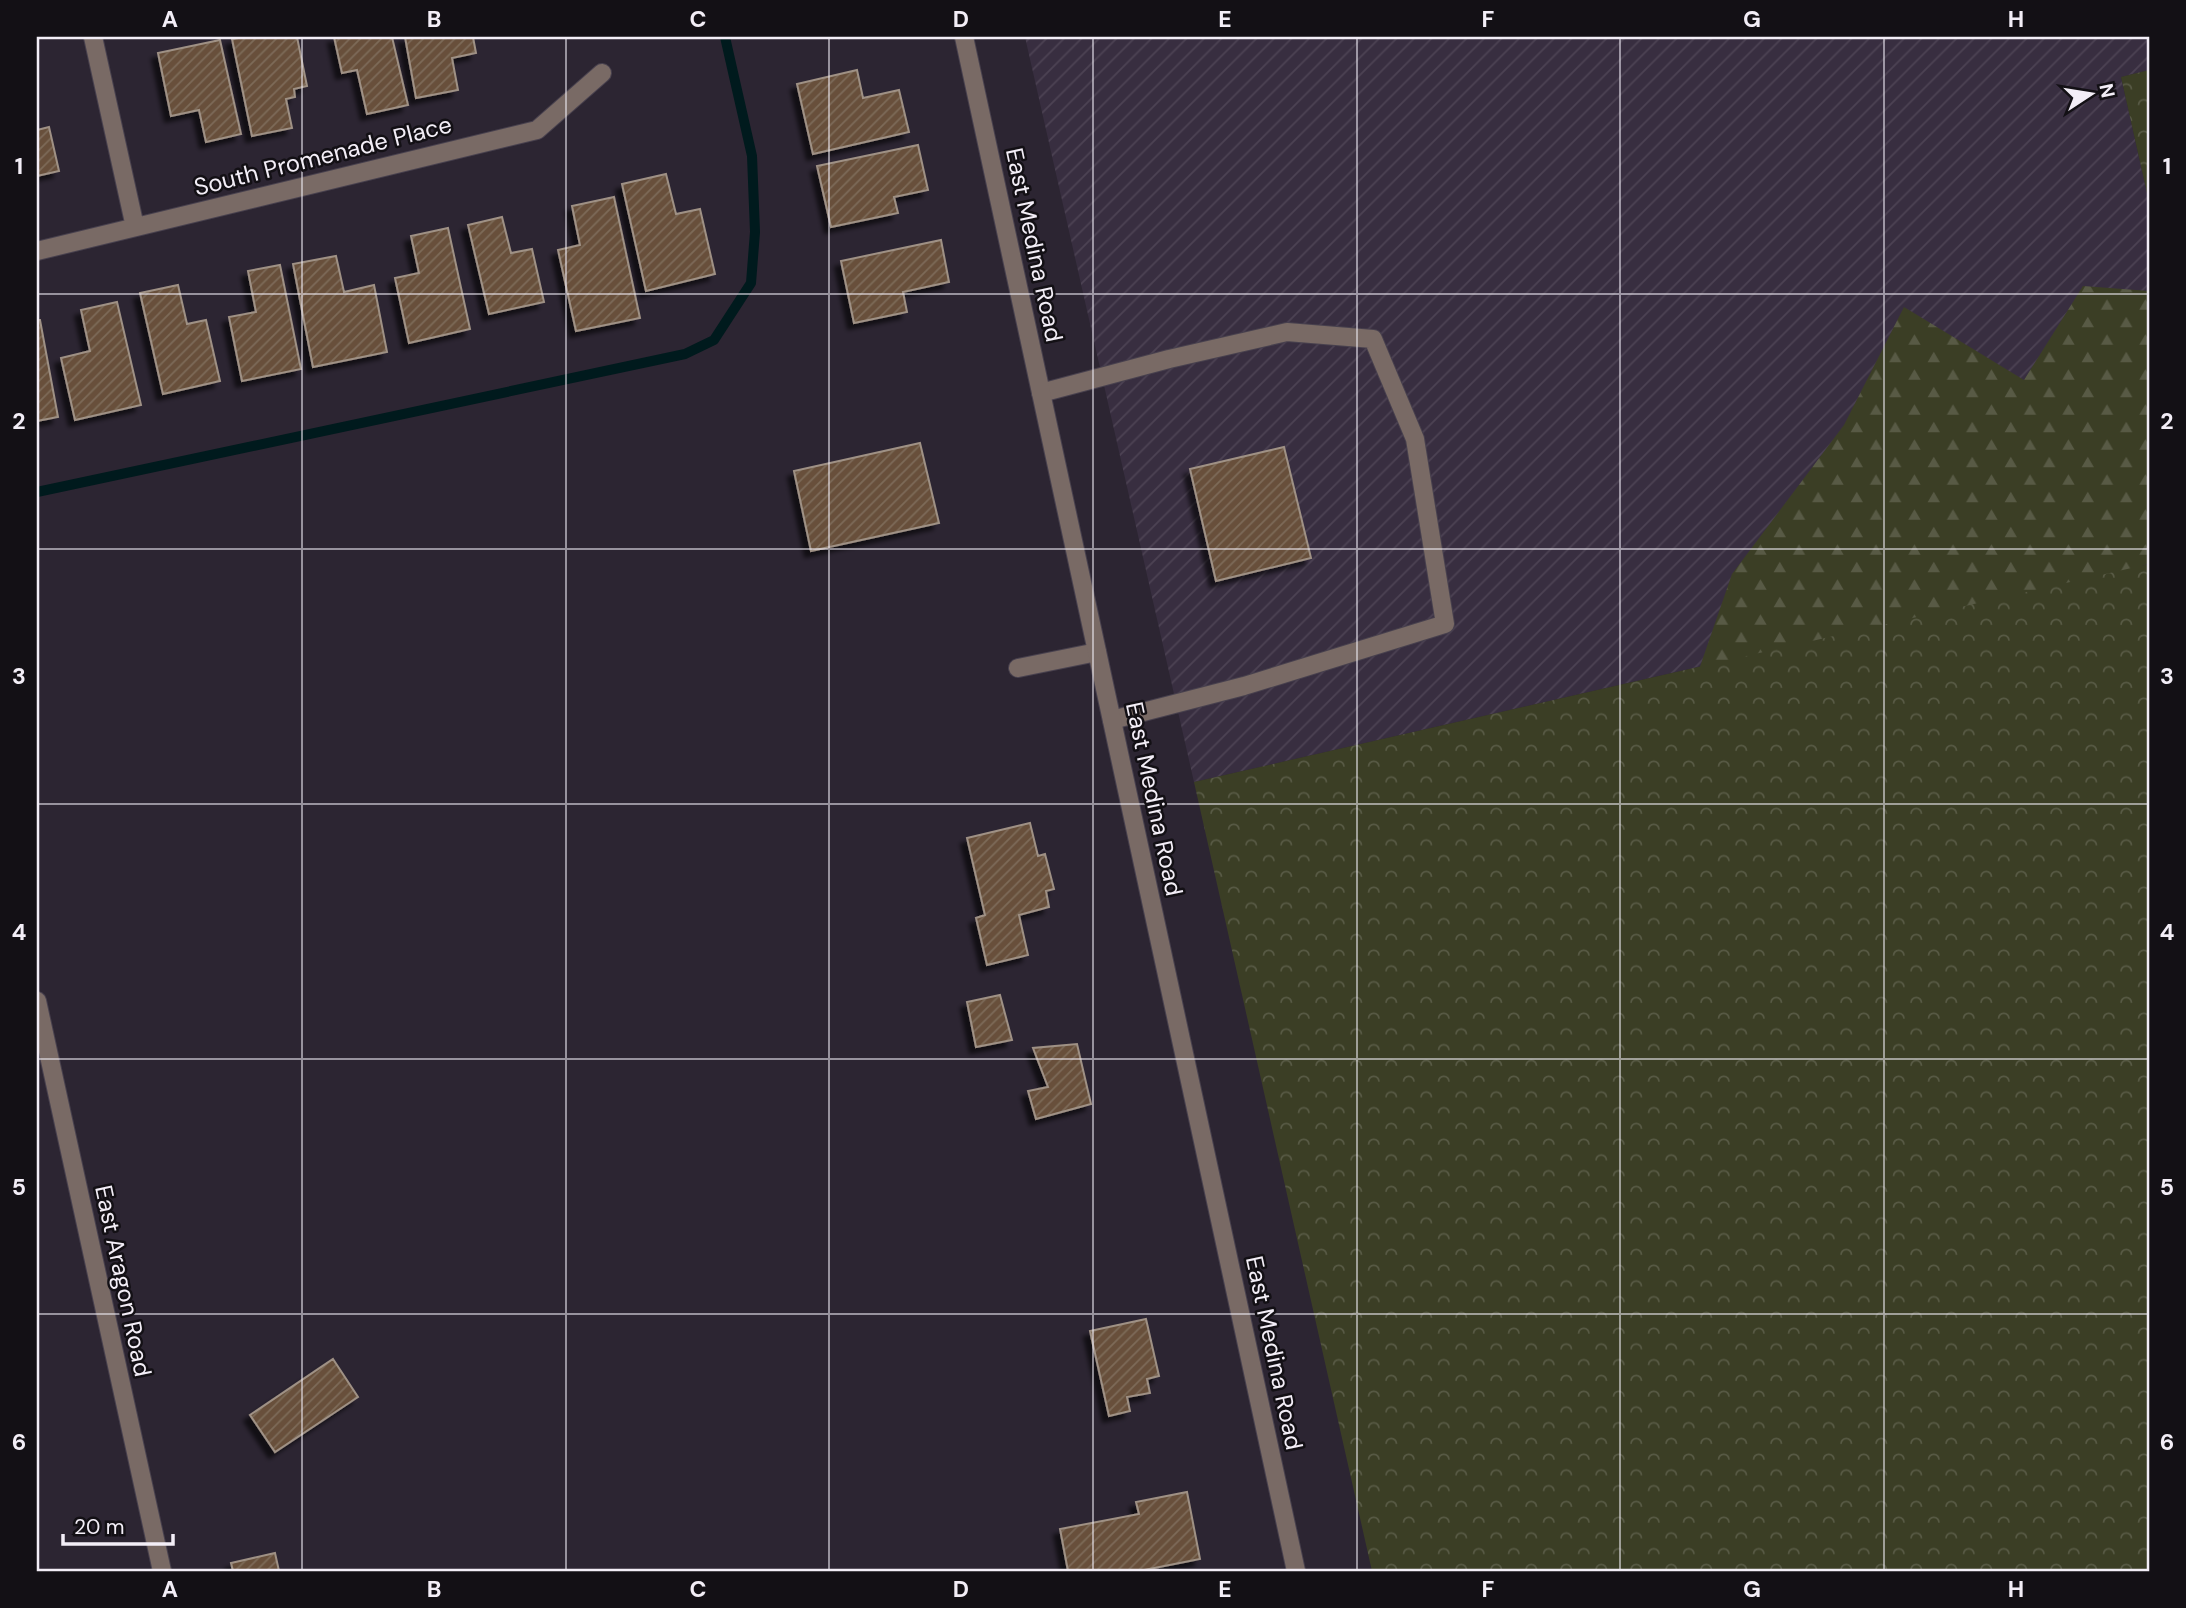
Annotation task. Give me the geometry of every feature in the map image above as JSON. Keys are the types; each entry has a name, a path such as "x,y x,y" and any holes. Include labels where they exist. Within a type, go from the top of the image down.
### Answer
{"street":[{"path":"93,37 135,227"},
{"name":"East Medina Road","path":"964,37 1296,1571"},
{"name":"South Promenade Place","path":"37,251 537,130 602,73"},
{"path":"1041,393 1286,332 1373,339 1415,439 1445,624 1244,686 1112,720"},
{"path":"1018,668 1097,652"},
{"name":"East Aragon Road","path":"37,1001 162,1571"}],"shaded area":[{"path":"1025,37 2149,37 2149,70 2121,77 2149,202 2149,564 1194,782"}],"green space":[{"path":"2149,70 2149,202 2121,77"},
{"path":"2083,286 2149,291 2149,563 2121,575 1695,681 1732,574 1844,425 1904,307 2024,380"},
{"path":"2149,564 2149,1571 1372,1571 1194,782"}],"building":[{"path":"297,37 307,86 294,89 295,97 286,99 292,128 252,136 232,39"},
{"path":"334,37 392,37 408,105 367,114 357,70 342,73"},
{"path":"405,37 473,37 476,53 452,58 458,90 416,98"},
{"path":"220,40 241,134 206,142 199,110 171,116 158,53"},
{"path":"857,70 863,98 899,90 909,132 813,154 797,84"},
{"path":"49,127 59,171 37,176 37,130"},
{"path":"918,145 928,190 894,197 898,213 831,227 817,166"},
{"path":"666,174 676,214 700,209 715,274 646,291 622,184"},
{"path":"614,197 640,318 576,331 558,250 580,245 572,206"},
{"path":"502,217 511,253 532,249 544,302 489,314 468,225"},
{"path":"448,228 470,329 409,343 395,278 419,273 411,236"},
{"path":"941,240 949,282 903,292 907,312 854,323 841,261"},
{"path":"336,256 344,292 374,285 387,352 313,367 293,264"},
{"path":"280,265 301,369 242,381 229,317 256,312 248,271"},
{"path":"178,285 187,324 206,320 220,381 163,394 140,293"},
{"path":"117,302 141,405 75,420 61,358 90,351 81,310"},
{"path":"37,320 40,320 58,417 37,421"},
{"path":"920,443 939,523 811,551 794,471"},
{"path":"1284,447 1311,558 1216,581 1190,469"},
{"path":"1030,823 1038,856 1045,854 1054,889 1046,891 1049,907 1019,915 1028,955 987,965 976,918 985,915 967,838"},
{"path":"1000,995 1012,1040 976,1047 967,1002"},
{"path":"1077,1044 1091,1104 1036,1119 1028,1091 1048,1087 1033,1048"},
{"path":"1146,1319 1159,1376 1147,1379 1150,1393 1127,1397 1130,1411 1109,1416 1090,1331"},
{"path":"333,1359 358,1397 275,1452 250,1415"},
{"path":"1187,1492 1200,1559 1139,1571 1068,1571 1060,1529 1139,1514 1136,1502"},
{"path":"275,1553 279,1571 233,1571 231,1563"}],"waterway":[{"path":"37,492 685,354 714,340 751,283 755,232 752,156 725,37"}]}
